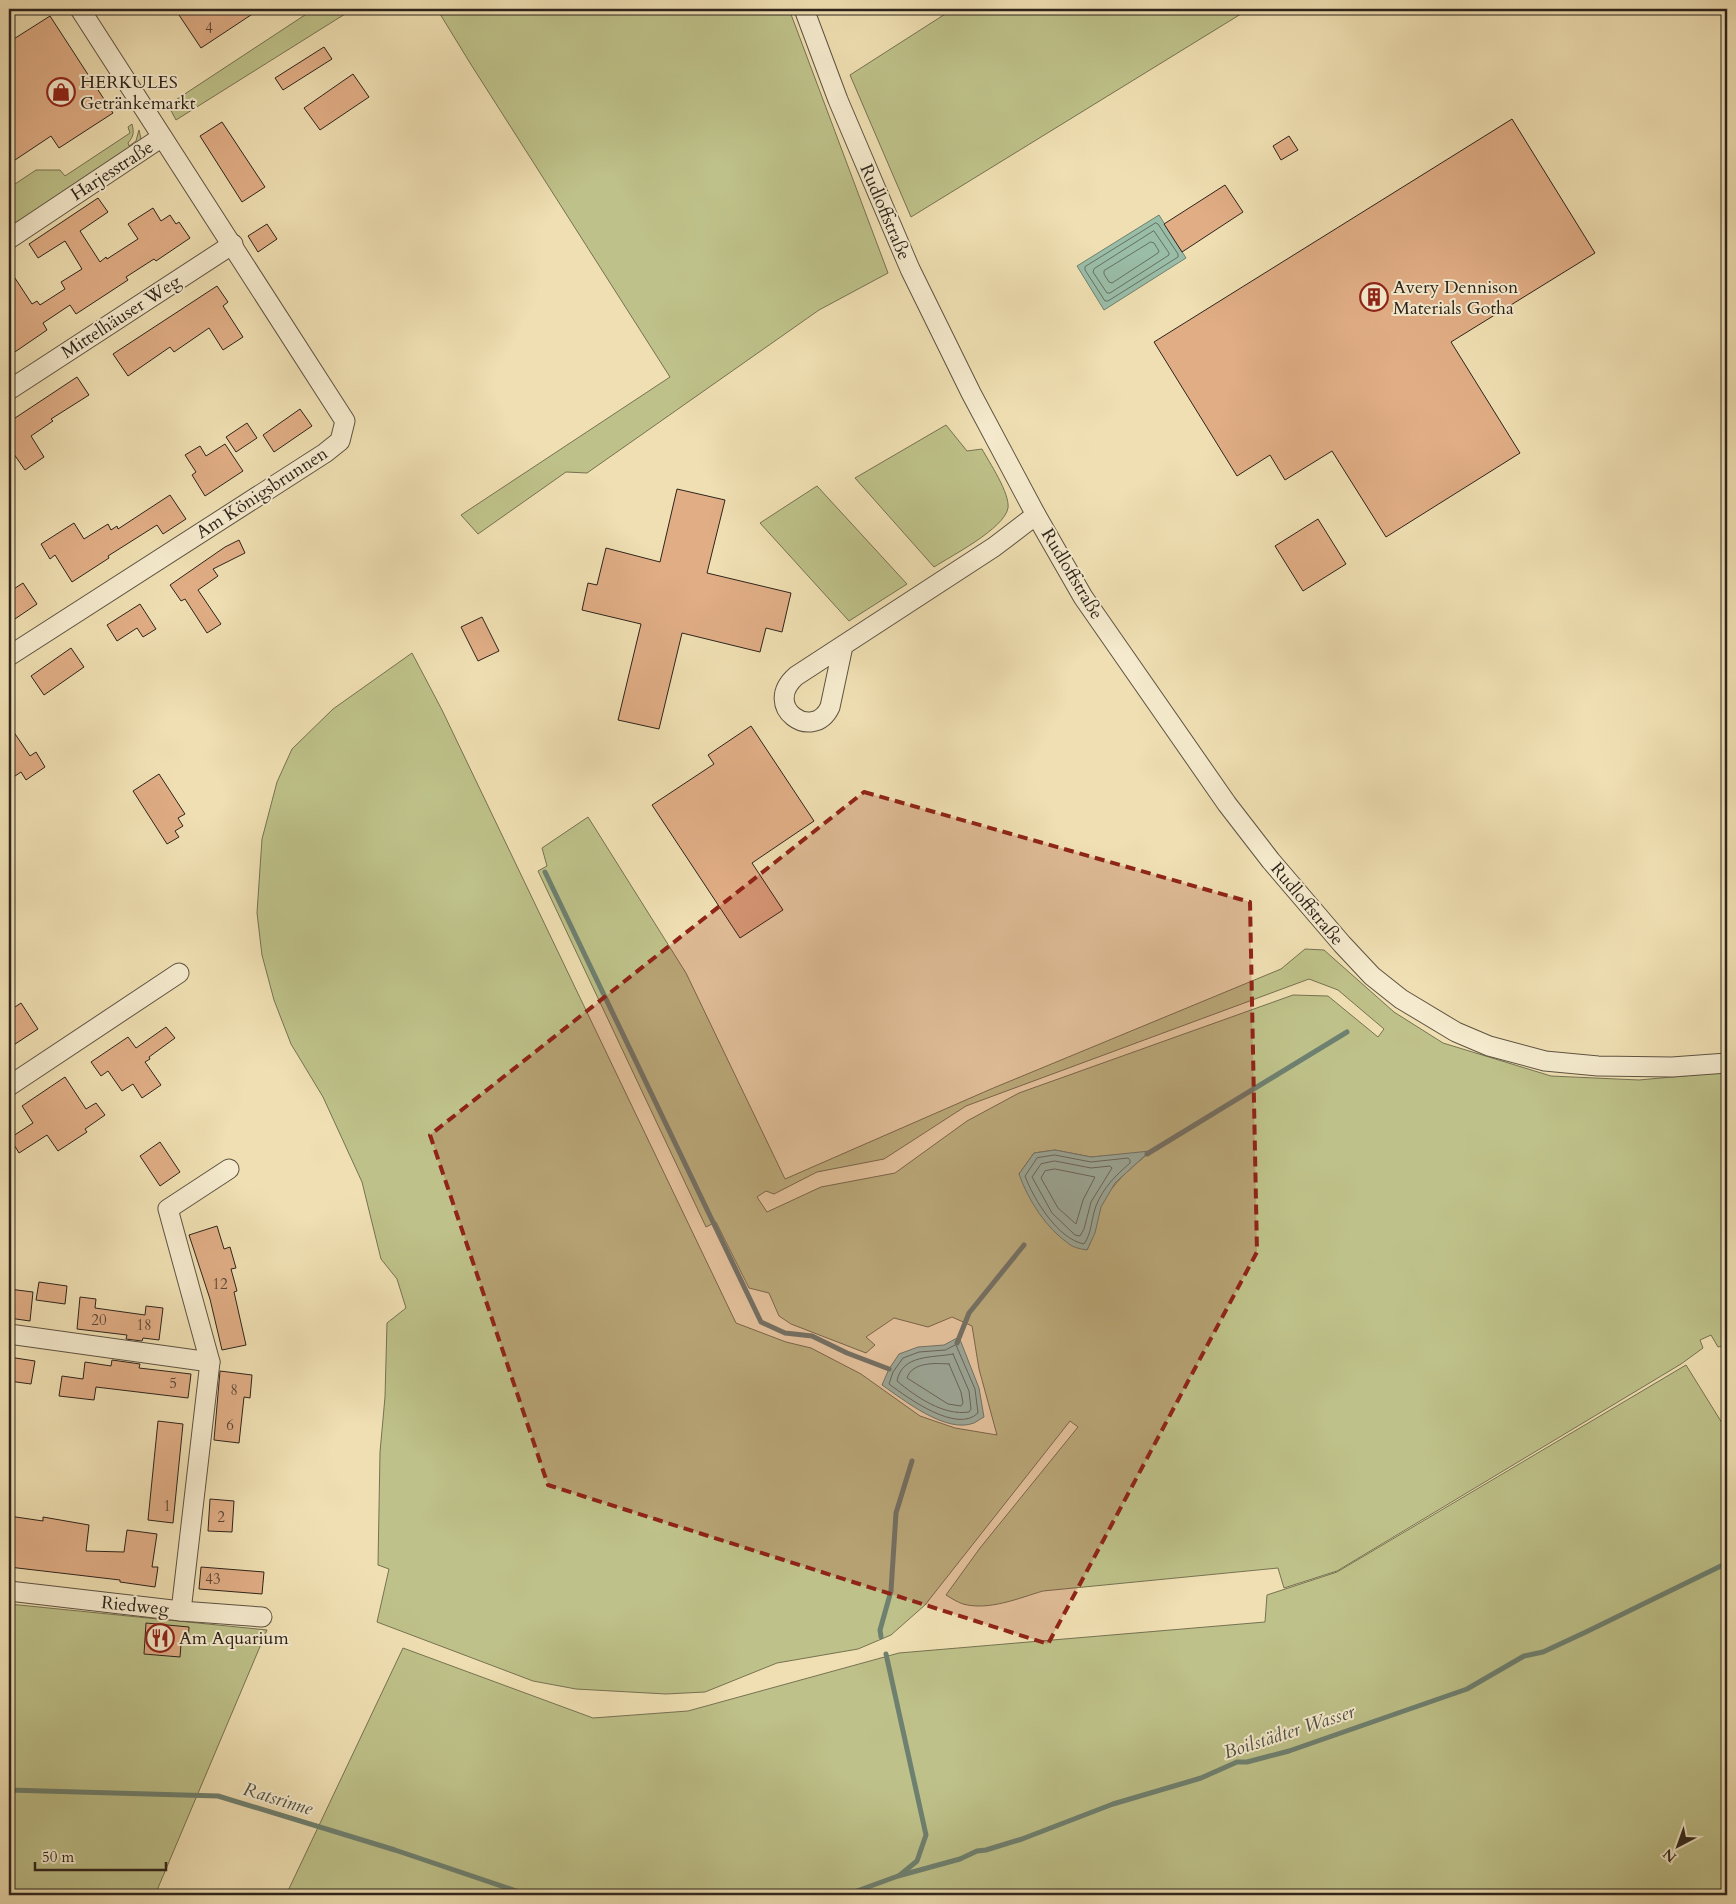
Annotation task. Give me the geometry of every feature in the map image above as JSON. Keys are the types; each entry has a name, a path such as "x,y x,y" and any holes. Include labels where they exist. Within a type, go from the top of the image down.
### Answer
{"street":[{"name":"Harjesstraße","path":"9,239 162,137 80,9"},
{"name":"Rudloffstraße","path":"804,9 838,100 910,269 971,393 1036,515 1083,597 1222,796 1271,861 1329,929 1372,976 1383,985 1424,1014 1456,1032 1489,1046 1545,1060 1631,1067 1672,1067 1727,1063"},
{"name":"Am Königsbrunnen","path":"9,656 325,454 340,441 345,421 233,244 162,137"},
{"name":"Mittelhäuser Weg","path":"9,390 233,244"},
{"name":"Rudloffstraße","path":"843,646 994,546 1036,515"},
{"path":"9,1086 179,973"},
{"path":"181,1611 210,1362 168,1209 229,1169"},
{"path":"9,1334 210,1362"},
{"name":"Riedweg","path":"9,1591 181,1611 262,1617"}],"highlighted area":[{"path":"864,792 1250,902 1257,1252 1048,1644 548,1485 430,1135"}],"green space":[{"path":"314,9 353,9 176,120 168,105"},
{"path":"437,9 789,9 888,273 819,310 587,473 566,472 478,534 461,515 670,377"},
{"path":"953,9 1249,9 911,217 850,75"},
{"path":"132,124 133,134 128,143 129,146 136,141 139,130 141,139 135,146 9,231 9,188 36,170 60,170 65,176 130,133 128,127"},
{"path":"946,425 967,451 982,449 1006,494 1008,508 997,525 987,533 934,567 855,478"},
{"path":"817,486 907,584 849,621 760,523"},
{"path":"412,653 442,710 736,1323 786,1342 811,1348 861,1374 920,1416 955,1428 997,1435 979,1369 972,1326 952,1317 928,1327 894,1318 866,1337 875,1345 866,1353 791,1324 779,1316 769,1293 749,1288 716,1222 706,1227 538,871 547,866 542,848 588,817 686,973 785,1179 991,1089 1281,969 1305,949 1324,950 1394,1012 1443,1043 1551,1076 1639,1080 1727,1072 1727,1345 1718,1347 1711,1335 1700,1340 1703,1348 1681,1364 1337,1571 1284,1588 1278,1568 1043,1591 1004,1603 983,1606 963,1604 946,1595 980,1548 1078,1427 1070,1421 925,1605 891,1635 858,1649 777,1663 705,1692 666,1694 576,1689 533,1681 377,1622 389,1569 378,1565 380,1452 385,1397 387,1323 406,1308 397,1279 381,1259 362,1182 323,1097 291,1044 274,1000 262,955 257,913 262,839 277,782 292,749 333,709","holes":["1309,979 1338,990 1384,1029 1378,1037 1328,996 1293,995 1019,1093 967,1121 895,1173 821,1187 767,1212 757,1197 766,1191 774,1194 817,1172 884,1159 966,1106","1055,1150 1091,1157 1150,1152 1122,1176 1105,1198 1087,1250 1019,1174 1034,1153"]},
{"path":"1686,1365 1727,1431 1727,1895 286,1895 403,1648 593,1718 688,1711 899,1653 1265,1622 1267,1595 1337,1572"},
{"path":"9,1604 267,1630 155,1895 9,1895"}],"water":[{"path":"1159,215 1186,258 1104,310 1077,266"},
{"path":"1055,1150 1091,1157 1150,1151 1115,1183 1101,1207 1095,1233 1087,1250 1071,1245 1045,1222 1027,1194 1019,1174 1034,1153"},
{"path":"959,1337 979,1388 983,1418 974,1423 963,1425 938,1420 913,1407 882,1385 889,1369 899,1354 918,1347 944,1345"}],"building":[{"path":"175,9 260,9 201,48"},
{"name":"HERKULES Getränkemarkt","path":"50,16 113,113 59,148 51,136 9,164 9,42"},
{"path":"324,47 332,59 283,90 275,78"},
{"path":"353,74 369,97 320,130 304,108"},
{"name":"Avery Dennison Materials Gotha","path":"1512,119 1595,253 1451,342 1520,453 1386,537 1332,451 1285,480 1270,455 1237,476 1154,342"},
{"path":"222,122 265,187 242,202 200,136"},
{"path":"1289,136 1298,150 1281,160 1273,146"},
{"path":"1225,185 1243,212 1182,252 1164,224"},
{"path":"98,198 108,212 80,231 100,262 138,239 128,224 153,208 161,221 170,215 176,224 179,222 190,238 156,261 154,259 126,277 128,280 76,314 70,305 43,323 47,330 9,356 9,269 32,304 37,301 40,305 65,289 61,282 82,269 65,241 38,258 29,244"},
{"path":"267,224 277,239 258,252 248,236"},
{"path":"217,286 228,302 223,306 243,337 223,350 209,328 174,352 170,347 128,376 113,354"},
{"path":"77,377 89,395 51,419 53,421 31,436 44,457 25,470 9,447 9,422"},
{"path":"300,409 312,426 274,452 263,435"},
{"path":"247,423 257,438 236,452 226,437"},
{"path":"225,444 243,471 205,496 192,475 196,472 185,455 200,446 206,456"},
{"path":"677,489 725,500 707,573 791,593 782,632 766,628 760,652 682,633 659,729 618,720 641,624 582,610 588,583 597,585 606,548 660,562"},
{"path":"170,495 186,519 163,534 157,525 108,556 109,558 72,582 55,555 50,559 41,544 74,523 84,539 108,524 111,530 117,526 118,529"},
{"path":"1318,519 1346,564 1303,591 1275,546"},
{"path":"239,540 245,553 213,569 218,576 198,590 221,624 207,633 185,599 181,601 170,585 225,547"},
{"path":"23,583 37,604 9,623 9,592"},
{"path":"140,604 156,629 143,637 137,628 117,641 107,625"},
{"path":"482,617 499,651 478,661 461,627"},
{"path":"71,648 84,667 44,695 31,676"},
{"path":"9,725 30,756 36,752 45,767 26,780 21,772 9,780"},
{"path":"751,726 814,821 752,863 783,910 740,938 652,805 714,764 708,755"},
{"path":"159,774 185,814 178,818 183,826 175,831 179,837 167,844 133,791"},
{"path":"21,1003 38,1029 9,1048 9,1011"},
{"path":"166,1027 175,1038 145,1062 161,1085 142,1098 133,1084 122,1091 108,1071 101,1076 91,1062 128,1037 136,1048"},
{"path":"65,1077 86,1109 96,1103 105,1115 85,1129 87,1132 58,1151 47,1135 19,1153 10,1138 33,1123 22,1106"},
{"path":"160,1142 180,1172 160,1186 140,1156"},
{"path":"217,1226 224,1249 230,1247 236,1268 231,1269 237,1291 234,1292 246,1345 222,1350 210,1299 189,1235"},
{"path":"39,1282 67,1286 65,1304 36,1300"},
{"path":"9,1289 33,1292 30,1321 9,1318"},
{"path":"80,1297 96,1299 95,1308 145,1315 146,1306 163,1308 159,1340 143,1338 142,1341 126,1339 127,1335 77,1329"},
{"path":"9,1357 35,1361 31,1384 9,1381"},
{"path":"112,1360 140,1364 139,1368 191,1374 188,1398 96,1387 94,1400 59,1396 62,1376 83,1379 85,1362 111,1366"},
{"path":"220,1371 252,1375 250,1398 244,1397 239,1443 214,1440"},
{"path":"158,1421 183,1424 173,1523 148,1520"},
{"path":"210,1499 234,1501 232,1532 208,1531"},
{"path":"9,1516 43,1521 43,1517 89,1525 86,1551 124,1552 127,1530 157,1534 152,1567 158,1567 155,1587 120,1582 120,1580 9,1567"},
{"path":"201,1567 264,1572 262,1594 199,1589"},
{"path":"146,1623 189,1627 188,1645 181,1644 180,1657 144,1654"}],"waterway":[{"path":"545,872 761,1322 785,1333 812,1336 847,1353 889,1369"},
{"path":"1147,1154 1347,1032"},
{"path":"957,1343 969,1313 1024,1245"},
{"path":"881,1637 880,1630 891,1591 896,1513 912,1461"},
{"name":"Boilstädter Wasser","path":"846,1895 898,1876 1022,1839 1113,1804 1201,1778 1237,1762 1247,1762 1289,1751 1467,1689 1524,1656 1543,1652 1727,1563"},
{"path":"886,1654 926,1835 917,1861 900,1875"},
{"name":"Ratsrinne","path":"9,1790 218,1796 395,1850 528,1895"}],"place":[{"name":"HERKULES Getränkemarkt","path":"61,92"},
{"name":"Avery Dennison Materials Gotha","path":"1374,297"},
{"name":"Am Aquarium","path":"160,1638"}]}
